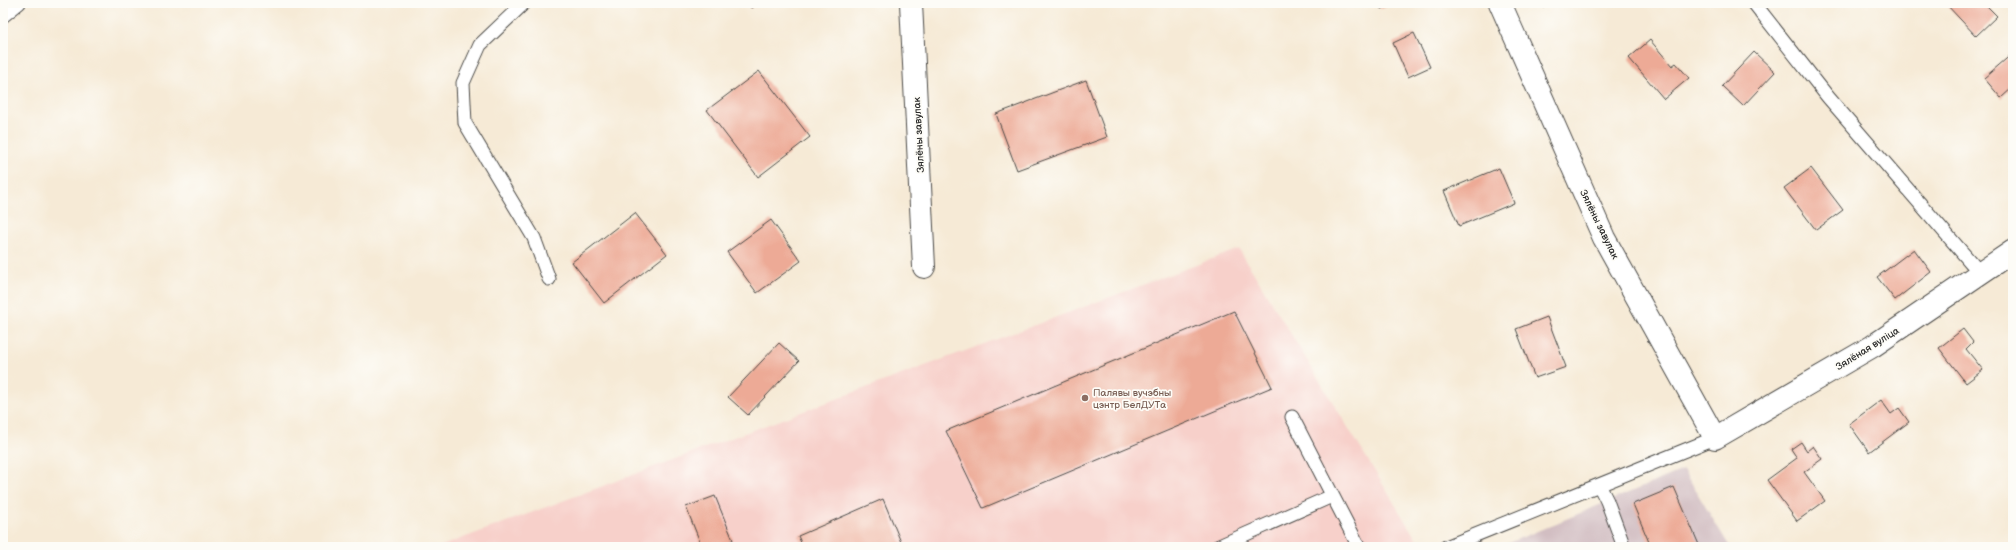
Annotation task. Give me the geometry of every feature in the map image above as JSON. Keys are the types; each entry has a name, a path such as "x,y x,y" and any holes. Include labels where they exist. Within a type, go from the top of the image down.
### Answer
{"street":[{"name":"Зялёны завулак","path":"911,3 924,267"},
{"name":"Зялёны завулак","path":"1500,3 1604,238 1715,438"},
{"name":"Зялёная вуліца","path":"1715,438 1873,346 2013,251"}],"lane":[{"path":"3,16 19,3"},
{"path":"524,3 480,45 463,83 465,123 534,238 549,279"},
{"path":"1754,3 1828,97 1980,273"},
{"path":"1292,417 1359,547"},
{"path":"1446,547 1715,438"},
{"path":"1599,485 1607,501 1624,547"},
{"path":"1217,547 1332,496"}],"shaded area":[{"name":"Палявы вучэбны цэнтр БелДУТа","path":"1239,249 1421,547 439,547"},
{"path":"1683,470 1730,547 1499,547"}],"building":[{"path":"748,3 758,3 751,8"},
{"path":"1378,3 1394,3 1381,9"},
{"path":"1540,3 1550,3 1543,7"},
{"path":"1945,3 1984,3 1997,16 1976,36"},
{"path":"1414,33 1430,67 1408,77 1393,43"},
{"path":"1650,40 1672,66 1676,63 1689,78 1664,99 1629,58"},
{"path":"1754,52 1775,72 1743,106 1722,86"},
{"path":"2013,53 2013,79 2010,81 2013,87 2001,98 1984,78"},
{"path":"759,71 810,137 758,177 707,110"},
{"path":"1086,80 1107,137 1017,170 996,114"},
{"path":"1499,168 1514,203 1459,226 1444,191"},
{"path":"1811,168 1843,210 1816,230 1784,188"},
{"path":"635,213 667,254 604,303 572,262"},
{"path":"771,220 801,261 757,293 727,252"},
{"path":"1914,249 1931,272 1895,300 1877,277"},
{"path":"1234,311 1272,387 983,508 946,431"},
{"path":"1547,317 1566,367 1535,378 1516,329"},
{"path":"1963,329 1973,342 1966,349 1983,370 1966,383 1939,348"},
{"path":"779,343 799,361 748,415 728,397"},
{"path":"1881,400 1891,414 1899,408 1909,422 1869,452 1849,424"},
{"path":"1801,442 1807,451 1813,446 1822,459 1804,472 1825,501 1797,521 1767,480 1797,458 1791,449"},
{"path":"1674,487 1700,547 1651,547 1633,504"},
{"path":"715,496 733,540 715,547 702,547 686,507"},
{"path":"883,499 903,547 803,547 798,536"}],"place":[{"name":"Палявы вучэбны цэнтр БелДУТа","path":"1085,398"}]}
